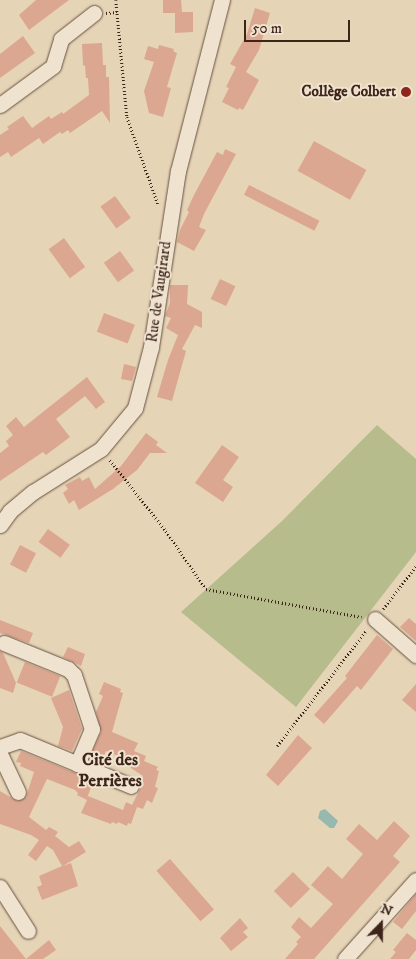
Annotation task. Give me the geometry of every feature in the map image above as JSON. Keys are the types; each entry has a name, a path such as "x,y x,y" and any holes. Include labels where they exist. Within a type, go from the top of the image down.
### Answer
{"street":[{"name":"Rue de Vaugirard","path":"0,524 10,511 33,492 101,449 135,408 151,347 178,171 222,0"},
{"path":"0,105 53,66 61,39 94,13"},
{"path":"375,619 416,655"},
{"path":"4,643 68,669 74,675 92,729 77,764"},
{"path":"0,747 20,740 130,786"},
{"path":"0,754 18,792"},
{"path":"345,959 416,880"},
{"path":"0,887 28,931"}],"path":[{"path":"116,0 127,117 158,206"},
{"path":"101,449 166,531 206,589 375,619"},
{"path":"277,746 416,566"}],"green space":[{"path":"377,425 416,459 416,552 296,707 181,612 282,521"}],"water":[{"path":"325,809 338,821 334,828 330,828 318,818 320,811"}],"building":[{"path":"36,0 69,0 29,30 19,15"},
{"path":"163,0 181,0 182,12 193,12 193,32 175,33 175,13 163,13"},
{"path":"255,8 270,13 259,50 246,72 259,80 243,110 239,108 238,110 222,102 229,88 226,87 236,67 230,64 247,34"},
{"path":"23,36 35,53 0,78 0,54"},
{"path":"102,43 103,65 106,65 106,77 109,77 110,123 102,111 70,133 68,130 62,134 60,132 43,144 39,138 11,157 8,152 0,157 0,135 9,129 7,127 23,116 32,128 49,116 51,119 62,112 63,114 89,95 88,78 86,78 85,65 83,66 82,44"},
{"path":"159,45 174,49 173,51 177,53 167,87 171,88 163,117 149,113 144,91 154,62 144,59 148,46 158,49"},
{"path":"314,141 366,170 350,200 298,171"},
{"path":"225,149 236,154 204,214 199,227 206,230 194,251 177,242 180,230 189,212 187,210 194,195 217,152 223,155"},
{"path":"249,185 319,221 314,231 244,195"},
{"path":"115,196 131,218 116,228 100,207"},
{"path":"64,238 85,267 70,278 49,249"},
{"path":"120,251 134,270 118,282 104,263"},
{"path":"220,279 235,286 226,306 211,299"},
{"path":"170,285 188,285 187,304 202,312 202,328 195,325 182,349 186,351 172,401 157,397 178,335 166,328 171,318 165,316 170,303"},
{"path":"104,313 135,325 128,343 97,332"},
{"path":"124,364 136,367 132,381 121,379"},
{"path":"87,377 105,402 96,409 85,396 56,419 70,437 46,455 43,452 0,481 0,453 9,446 6,441 13,435 6,426 16,417 24,427"},
{"path":"146,433 158,442 156,445 167,453 150,453 137,470 113,489 79,510 74,500 69,504 63,493 68,489 65,485 80,477 82,481 89,477 95,489 121,466"},
{"path":"222,445 239,457 223,480 233,487 223,502 195,483"},
{"path":"48,529 70,545 60,558 39,542"},
{"path":"20,545 36,553 26,573 10,565"},
{"path":"409,618 416,624 416,641 400,627"},
{"path":"0,620 33,633 29,643 0,633"},
{"path":"377,635 393,649 361,690 357,686 324,724 314,715 347,678 345,676"},
{"path":"68,647 85,654 81,666 63,657"},
{"path":"0,651 3,653 16,683 13,693 0,688"},
{"path":"25,662 60,676 52,697 17,682"},
{"path":"104,682 121,689 120,692 123,693 112,732 138,743 134,751 146,756 144,761 158,767 156,770 159,771 155,787 158,788 152,803 147,800 143,809 137,807 131,824 128,823 127,826 118,822 117,824 112,822 111,824 81,813 87,800 77,795 78,793 75,790 47,779 29,817 46,830 49,827 58,832 55,836 69,847 79,841 86,852 63,866 71,863 78,886 42,900 37,887 42,885 39,876 62,866 53,850 47,846 36,861 28,855 39,840 31,835 0,824 0,791 17,801 26,797 34,772 20,766 21,763 16,762 21,751 90,779 93,782 87,798 88,796 123,810 126,802 132,805 140,789 143,776 131,768 130,761 106,751 101,762 89,759 101,732 96,712 103,696 99,694"},
{"path":"416,684 416,712 402,700"},
{"path":"69,690 82,729 72,751 58,746 63,727 51,698"},
{"path":"298,735 312,748 278,786 266,775"},
{"path":"394,821 410,836 393,856 400,862 314,959 285,959 298,944 296,942 301,937 291,927 299,917 311,928 333,904 311,885 328,866 342,879 363,854 346,839 359,824 377,840"},
{"path":"170,859 214,910 200,921 156,871"},
{"path":"293,872 310,889 291,908 274,891"},
{"path":"416,894 416,911 402,929 393,922"},
{"path":"240,918 248,928 243,932 248,937 231,951 220,938"},
{"path":"0,926 26,959 0,959"},
{"path":"407,933 416,940 416,950 409,959 390,959 396,952 393,950"},
{"path":"49,940 56,950 43,959 26,959"}],"place":[{"name":"Collège Colbert","path":"406,92"}],"district":[{"name":"Cité des Perrières","path":"110,771"}]}
